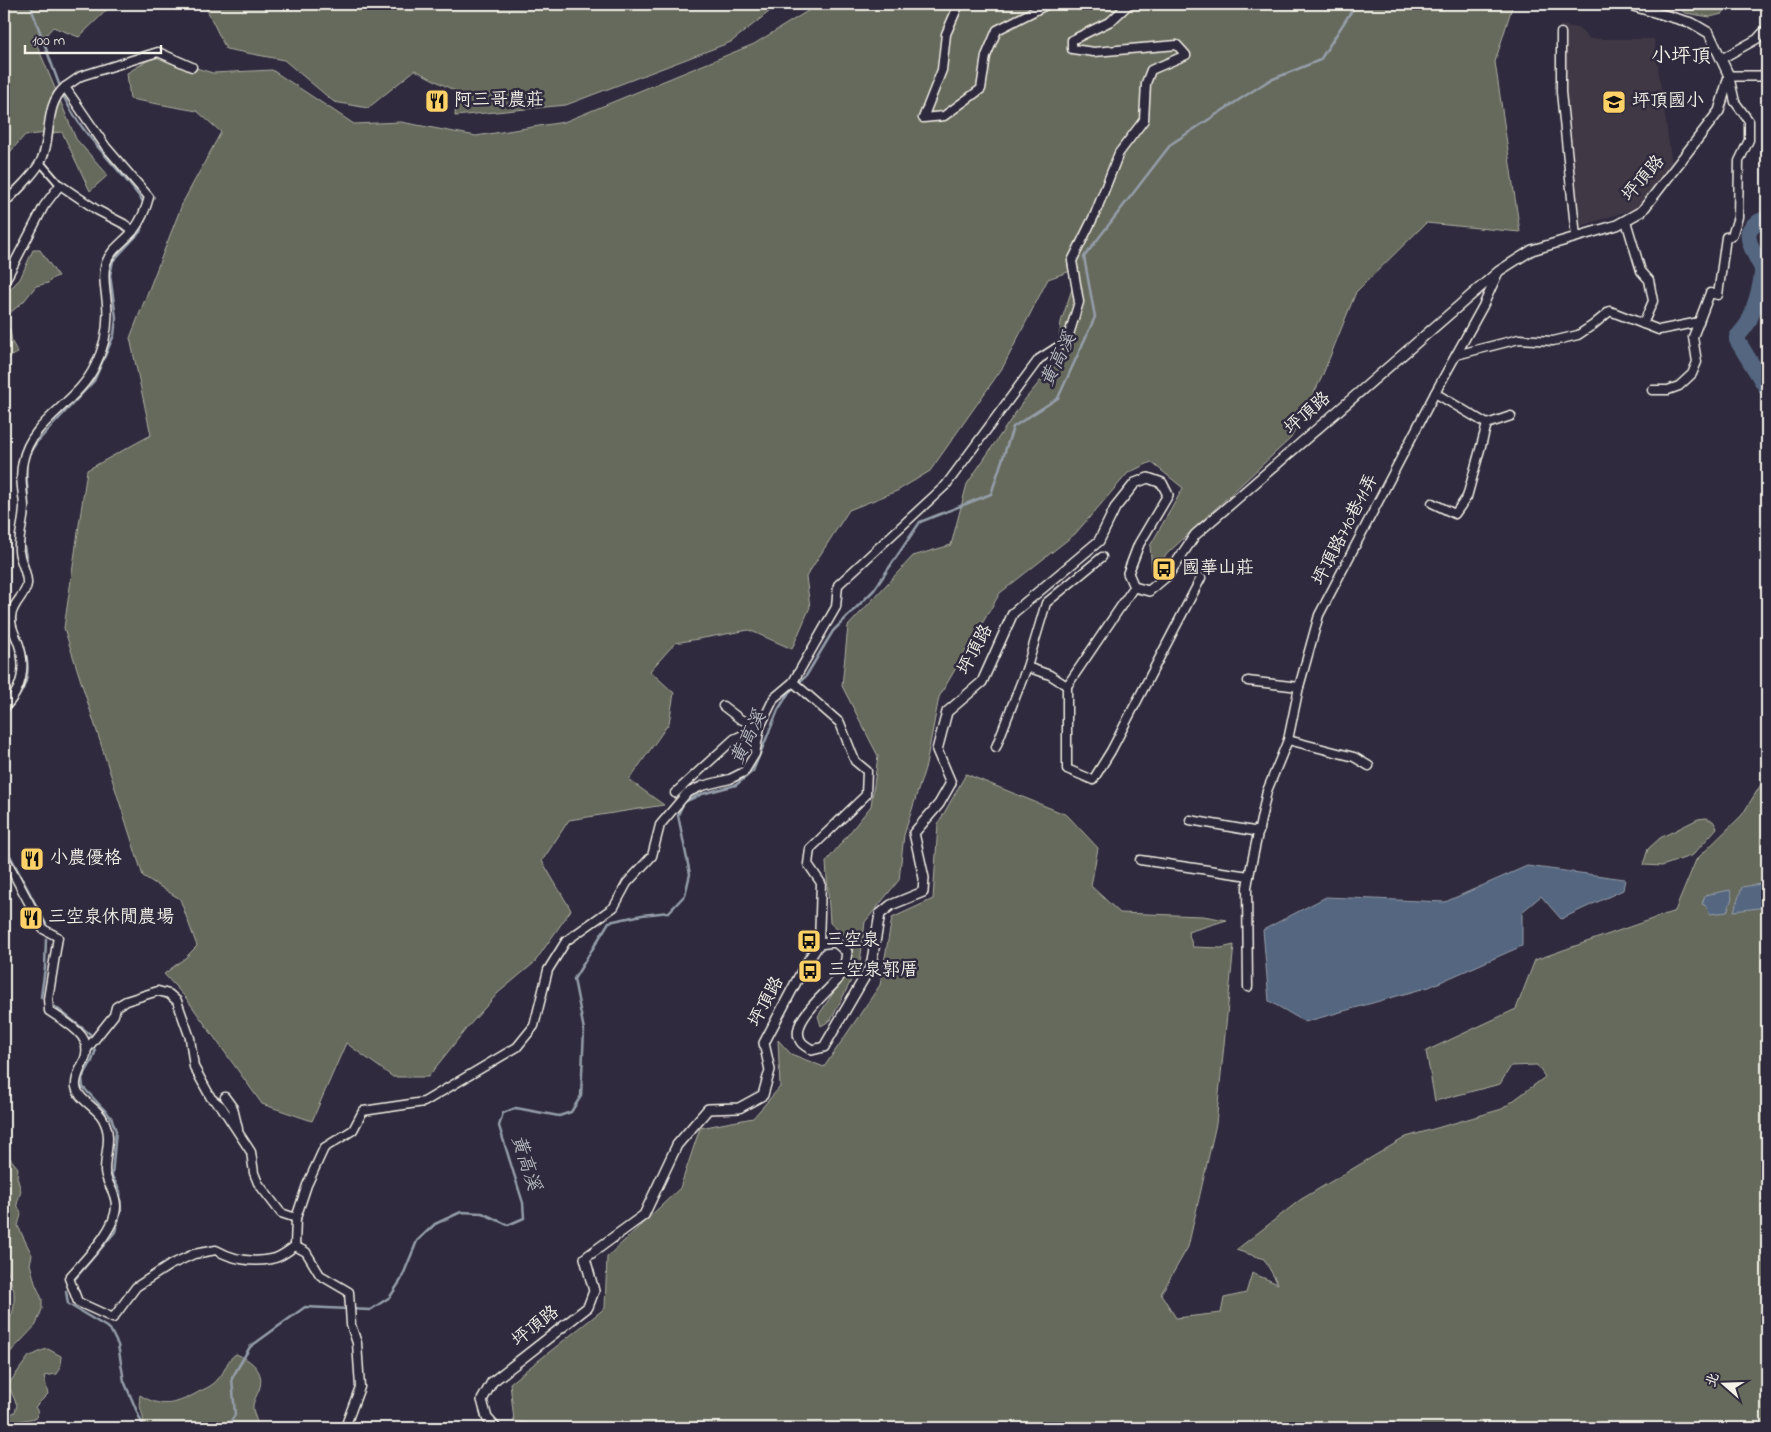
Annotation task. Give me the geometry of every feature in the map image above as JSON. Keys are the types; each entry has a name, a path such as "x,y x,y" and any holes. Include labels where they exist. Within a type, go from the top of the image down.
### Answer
{"street":[{"path":"959,4 946,34 942,70 923,118 944,116 981,89 986,56 996,30 1048,4"},
{"path":"296,1246 296,1218 307,1185 324,1148 353,1130 363,1111 424,1102 517,1048 534,1026 548,970 566,941 614,907 627,883 652,856 660,825 687,793 702,786 730,779 744,772 755,754 760,727 774,698 793,682 836,607 838,585 946,485 1039,359 1067,341 1079,302 1072,261 1095,214 1119,153 1144,120 1146,83 1151,70 1186,55 1176,45 1094,52 1072,49 1072,40 1111,21 1129,4"},
{"path":"1626,4 1692,23 1709,33 1729,76 1735,102 1749,121 1749,140 1739,161 1738,217 1732,236 1726,236 1718,294 1710,293 1693,338 1697,362 1692,374 1679,386 1668,390 1652,390"},
{"path":"1722,59 1757,39 1767,28"},
{"path":"1561,33 1561,92 1576,237"},
{"path":"4,203 40,162 51,112 58,94 81,76 158,52 192,67"},
{"path":"1729,76 1767,76"},
{"name":"坪頂路","path":"496,1428 487,1418 482,1400 492,1382 588,1307 594,1291 585,1258 644,1215 677,1145 708,1110 739,1108 763,1094 770,1070 764,1043 804,967 819,944 835,942 847,952 846,965 838,979 802,1018 798,1032 802,1043 812,1050 824,1047 872,966 880,914 891,905 923,892 924,878 914,833 939,804 951,783 936,750 947,712 982,682 1013,613 1099,541 1115,508 1135,483 1148,478 1162,483 1168,495 1140,544 1128,572 1134,587 1149,591 1168,575 1195,535 1499,271 1532,250 1626,221 1642,211 1719,111 1729,76"},
{"path":"4,708 19,689 22,677 18,643 12,630 11,617 14,605 27,587 19,553 19,536 24,505 21,484 22,461 34,434 80,389 94,368 107,334 108,307 104,279 106,263 112,252 140,220 149,197 106,147 66,87"},
{"path":"40,162 60,185 72,191 97,210 124,224 132,231"},
{"path":"4,283 44,206 60,185"},
{"path":"1626,221 1641,271 1649,280 1653,301 1644,324"},
{"name":"坪頂路710巷11弄","path":"1248,987 1247,888 1249,876 1267,791 1288,740 1299,687 1320,615 1435,393 1483,306 1499,271"},
{"path":"1476,290 1483,306"},
{"path":"1456,355 1519,339 1554,341 1578,335 1610,311 1659,330 1699,322"},
{"path":"1435,393 1486,424 1511,416"},
{"path":"1432,503 1455,514 1467,497 1486,424"},
{"path":"996,747 1027,667 1046,604 1102,557"},
{"path":"1134,587 1067,686 1067,769 1093,780 1111,751 1201,578"},
{"path":"1027,667 1050,675 1067,686"},
{"path":"1248,681 1299,687"},
{"path":"793,682 840,723 855,761 867,771 866,794 810,849 808,864 821,883 819,944"},
{"path":"723,706 740,719 760,727"},
{"path":"675,793 734,739 760,727"},
{"path":"1288,740 1354,757 1369,766"},
{"path":"1190,820 1259,832"},
{"path":"4,856 43,929 58,937 48,999 49,1011 84,1036 87,1049"},
{"path":"1140,860 1249,876"},
{"path":"296,1218 281,1213 258,1183 254,1173 251,1152 221,1106 211,1098 194,1067 190,1038 177,1001 169,994 158,991 126,1001 116,1007 114,1015 87,1049 84,1062 77,1075 76,1087 84,1099 102,1117 109,1135 105,1167 106,1179 114,1193 116,1206 115,1218 110,1228 69,1278 78,1302 113,1318 136,1287 170,1265 194,1254 216,1250 229,1257 250,1260 271,1259 285,1254 296,1246"},
{"path":"225,1097 233,1108 240,1136"},
{"path":"296,1246 306,1252 320,1275 350,1292 351,1325 357,1343 360,1387 348,1422 348,1428"}],"shaded area":[{"name":"坪頂國小","path":"1560,25 1578,28 1590,39 1654,39 1672,165 1637,208 1575,228"}],"green space":[{"path":"4,4 113,4 79,37 53,27 37,45 76,139 108,175 90,191 62,132 25,135 4,159"},
{"path":"204,4 779,4 731,42 566,105 455,116 457,92 415,70 368,108 334,102 284,60 226,49"},
{"path":"819,4 1513,4 1495,62 1520,232 1426,223 1356,292 1321,379 1291,438 1152,570 1150,546 1183,488 1151,462 1128,473 1075,534 1000,593 939,697 926,765 904,835 899,880 865,922 860,963 831,1020 821,1026 818,1016 851,966 853,943 830,923 826,862 871,806 878,756 842,686 848,626 913,556 951,545 967,484 1022,403 1057,361 1061,322 1079,268 1048,279 1003,367 930,471 897,491 849,510 806,577 810,607 792,649 749,630 675,643 650,671 674,693 669,723 629,780 664,805 569,820 542,861 571,910 534,963 498,993 466,1029 428,1077 393,1077 346,1043 312,1121 262,1104 186,998 164,974 197,946 180,899 143,876 64,628 87,470 151,435 130,338 183,202 221,132 197,111 130,99 127,73 155,56 213,73 272,70 354,124 401,122 476,136 564,122 754,44"},
{"path":"1673,4 1731,4 1722,14 1710,17 1685,13"},
{"path":"33,250 40,250 58,276 48,283 36,286 24,301 10,313 4,325 4,295 20,279"},
{"path":"4,325 10,329 12,342 18,353 4,361"},
{"path":"966,774 1067,815 1098,848 1091,886 1120,913 1203,916 1227,920 1188,932 1193,947 1221,948 1234,945 1216,1124 1188,1247 1161,1294 1176,1318 1221,1313 1224,1298 1246,1293 1252,1273 1278,1284 1264,1259 1236,1250 1300,1200 1406,1137 1502,1109 1545,1077 1537,1065 1511,1066 1500,1084 1435,1101 1426,1051 1516,1009 1535,960 1675,911 1696,860 1742,815 1767,775 1767,1428 553,1428 514,1421 510,1383 605,1308 607,1257 680,1188 700,1128 753,1118 780,1087 778,1040 791,1054 824,1067 880,985 892,918 933,899 938,824"},
{"path":"1706,818 1713,821 1717,828 1693,855 1662,866 1643,865 1648,849 1660,838 1698,819"},
{"path":"9,1157 18,1168 17,1177 21,1191 17,1204 21,1215 18,1226 32,1255 30,1264 42,1299 42,1309 36,1325 4,1359 4,1328 12,1315 14,1306 14,1291 4,1260 4,1173 9,1166 7,1162"},
{"path":"48,1349 61,1356 60,1369 57,1374 44,1376 48,1394 35,1407 38,1412 36,1418 19,1421 12,1428 4,1428 4,1417 15,1412 17,1405 8,1385 29,1356"},
{"path":"236,1354 247,1359 259,1372 261,1383 253,1405 258,1428 143,1428 140,1395 154,1402 168,1404 180,1401 216,1382 230,1359"}],"water":[{"path":"1527,866 1625,879 1623,890 1561,919 1541,896 1522,912 1522,946 1429,987 1305,1022 1269,1001 1263,930 1326,897 1445,902"},
{"path":"1767,883 1767,907 1734,911 1742,887"},
{"path":"1730,890 1732,898 1727,912 1710,914 1706,906 1702,904 1705,895"}],"waterway":[{"path":"31,4 59,84"},
{"name":"黃高溪","path":"226,1428 235,1415 232,1378 250,1347 305,1307 370,1310 390,1297 401,1280 417,1241 435,1224 461,1212 482,1213 508,1225 524,1218 523,1203 499,1126 503,1113 516,1108 559,1116 571,1112 581,1096 584,1030 574,979 609,922 669,912 685,895 690,874 678,815 684,802 702,794 736,785 753,771 778,710 789,692 806,676 833,631 874,590 920,522 991,494 1013,427 1058,398 1095,317 1084,257 1171,144 1268,81 1320,60 1356,4"},
{"path":"64,97 81,126 144,203"},
{"path":"29,454 36,443 94,381 114,335 116,318 110,275 113,261 140,232 146,217"},
{"path":"1767,218 1754,225 1749,233 1752,250 1761,267 1762,276 1749,321 1737,337 1767,389"},
{"path":"27,459 27,518"},
{"path":"23,541 30,577"},
{"path":"16,628 15,614 23,600"},
{"path":"4,714 18,698 26,681 26,653 22,642"},
{"path":"4,844 46,924"},
{"path":"41,997 46,939"},
{"path":"54,1006 90,1034 92,1039"},
{"path":"75,1279 115,1232 121,1211 120,1191 112,1176 116,1131 111,1117 83,1087 82,1078 95,1052 93,1044"},
{"path":"66,1291 68,1304 110,1329 118,1345 124,1381 144,1428"}],"place":[{"name":"阿三哥農莊","path":"437,101"},
{"name":"坪頂國小","path":"1614,102"},
{"name":"國華山莊","path":"1164,569"},
{"name":"小農優格","path":"32,859"},
{"name":"三空泉休閒農場","path":"31,918"},
{"name":"三空泉","path":"809,941"},
{"name":"三空泉郭厝","path":"810,971"}],"district":[{"name":"小坪頂","path":"1681,57"}]}
